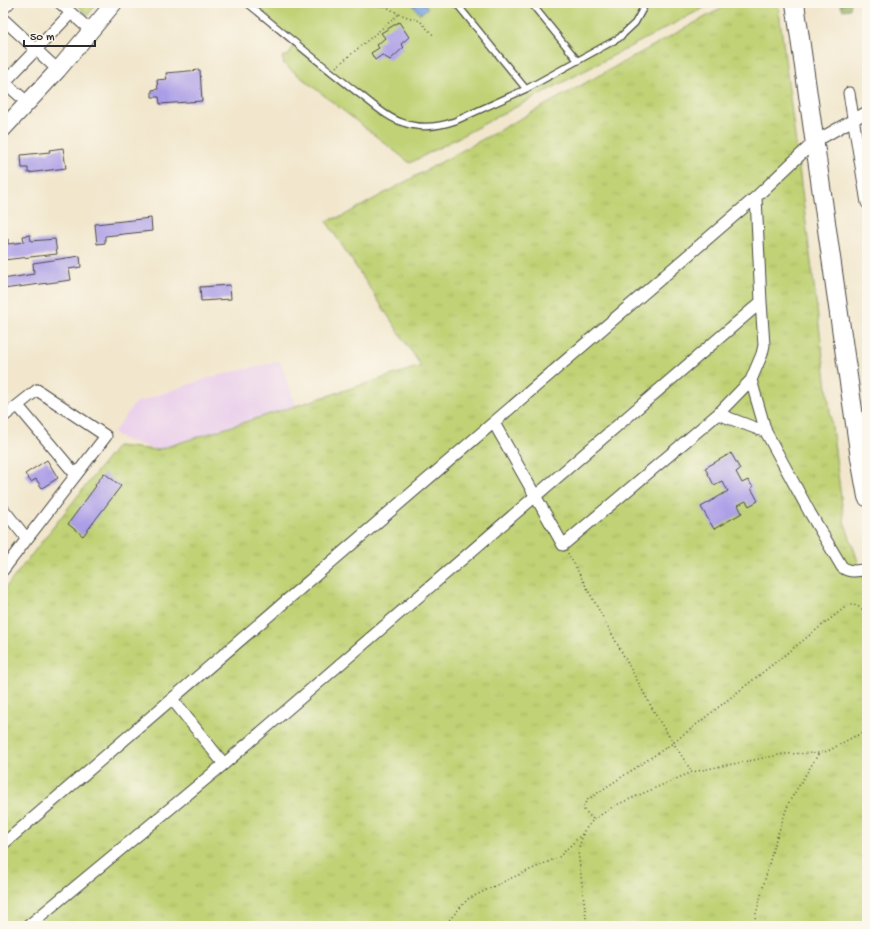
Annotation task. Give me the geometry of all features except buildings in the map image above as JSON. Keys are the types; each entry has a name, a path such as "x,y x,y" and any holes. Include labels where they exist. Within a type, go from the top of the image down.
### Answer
{"main road":[{"path":"796,3 867,446"},
{"path":"806,3 819,139 838,307 867,497"}],"street":[{"path":"3,9 9,3"},
{"path":"60,3 91,31"},
{"path":"3,129 58,70 114,3"},
{"path":"28,103 3,82 71,13"},
{"path":"3,18 35,50 58,70"},
{"path":"849,93 867,203"},
{"path":"3,844 756,197 819,139 867,112"},
{"path":"494,423 564,545 718,414 751,380 764,346 756,197"},
{"path":"28,926 224,764 761,302"},
{"path":"751,380 766,432 810,513 842,567 850,571 867,569"},
{"path":"3,417 37,390 106,436 3,570"},
{"path":"18,406 76,475"},
{"path":"718,414 766,432"},
{"path":"3,509 27,539"},
{"path":"172,698 224,764"}],"lane":[{"path":"247,3 330,72 388,115 403,123 421,127 446,124 526,89 578,61 619,38 635,23 646,3"},
{"path":"456,3 526,89"},
{"path":"531,3 578,61"}],"path":[{"path":"383,3 383,5 399,14 420,21 434,36"},
{"path":"330,72 399,14"},
{"path":"564,545 654,712 692,772"},
{"path":"593,820 584,810 584,805 588,800 673,743 848,605 853,604 867,614"},
{"path":"444,926 468,899 559,857 593,820 614,806 692,772 784,754 819,753 828,751 860,733 867,732"},
{"path":"754,926 774,845 789,802 819,753"},
{"path":"584,831 578,850 586,926"}],"shaded area":[{"path":"280,361 296,406 157,450 123,439 113,433 135,403 208,378"}],"green space":[{"path":"75,3 97,3 88,15"},
{"path":"248,3 713,3 410,163 284,64 282,57 289,55 294,44"},
{"path":"731,3 778,3 844,521 867,587 867,926 3,926 3,591 117,446 157,450 421,366 326,221 343,216"},
{"path":"839,3 851,3 850,9 843,10"}],"water":[{"path":"408,3 424,3 428,8 420,14 412,4"}]}
